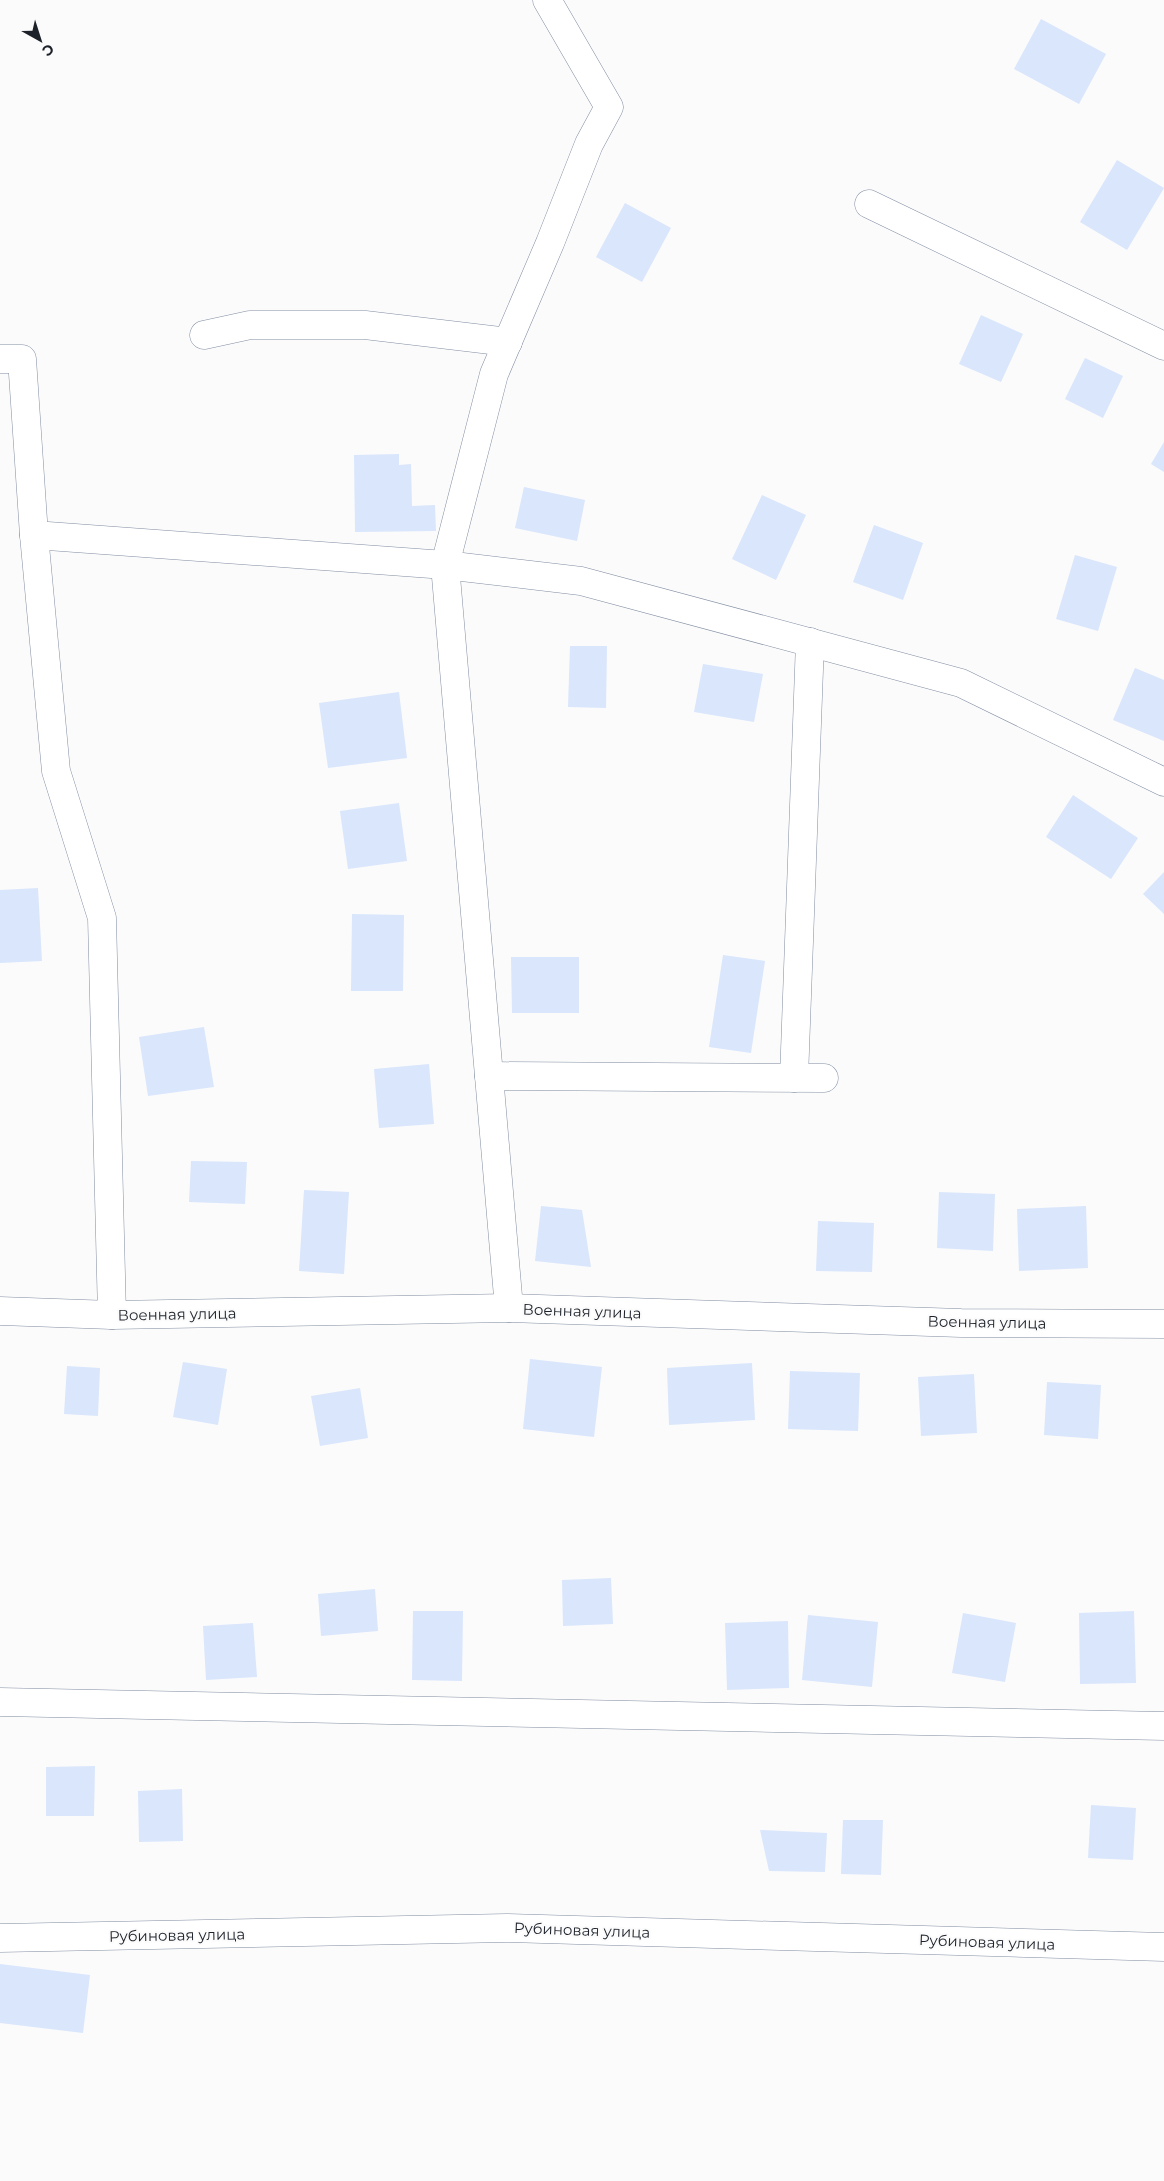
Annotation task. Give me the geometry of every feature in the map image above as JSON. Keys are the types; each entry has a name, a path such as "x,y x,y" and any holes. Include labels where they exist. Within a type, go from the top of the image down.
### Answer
{"street":[{"path":"509,1308 445,565 494,374 550,243 588,144 609,107 547,0"},
{"path":"869,204 1164,346"},
{"path":"204,335 250,325 365,324 508,342"},
{"path":"0,359 22,359 34,535 56,771 102,918 112,1315"},
{"path":"34,535 445,565 581,581 961,683 1164,782"},
{"path":"794,1078 810,642"},
{"path":"489,1076 824,1078"},
{"name":"Военная улица","path":"0,1311 112,1315 509,1308 961,1323 1164,1324"},
{"path":"0,1702 1164,1726"},
{"name":"Рубиновая улица","path":"0,1938 507,1928 1164,1947"}],"building":[{"path":"1041,19 1106,54 1079,104 1014,69"},
{"path":"1117,160 1164,188 1127,250 1080,222"},
{"path":"625,203 671,228 642,282 596,257"},
{"path":"981,315 1023,334 1001,382 959,364"},
{"path":"1085,358 1123,376 1103,418 1065,399"},
{"path":"1164,442 1164,472 1151,464"},
{"path":"399,454 399,465 411,464 412,506 435,505 436,531 355,532 354,455"},
{"path":"524,487 585,500 577,541 515,528"},
{"path":"762,495 806,515 776,580 732,559"},
{"path":"874,525 923,543 903,600 853,582"},
{"path":"1075,555 1117,567 1098,631 1056,619"},
{"path":"570,646 607,646 606,708 568,707"},
{"path":"703,664 763,674 754,722 694,712"},
{"path":"1135,668 1164,680 1164,741 1113,720"},
{"path":"399,692 407,758 328,768 319,703"},
{"path":"1073,795 1138,838 1111,879 1046,837"},
{"path":"399,803 407,861 348,869 340,811"},
{"path":"1164,872 1164,914 1143,894"},
{"path":"38,888 42,961 0,963 0,890"},
{"path":"352,914 404,915 403,991 351,991"},
{"path":"723,955 765,961 751,1053 709,1047"},
{"path":"511,957 579,957 579,1013 512,1013"},
{"path":"204,1027 214,1087 148,1096 139,1037"},
{"path":"429,1064 434,1124 379,1128 374,1069"},
{"path":"191,1161 247,1162 245,1204 189,1202"},
{"path":"304,1190 349,1192 344,1274 299,1271"},
{"path":"939,1192 995,1194 993,1251 937,1248"},
{"path":"541,1206 582,1210 591,1267 535,1261"},
{"path":"1086,1206 1088,1268 1019,1271 1017,1209"},
{"path":"818,1221 874,1223 872,1272 816,1271"},
{"path":"530,1359 602,1367 594,1437 523,1429"},
{"path":"183,1362 227,1369 218,1425 173,1417"},
{"path":"752,1363 755,1420 669,1425 667,1368"},
{"path":"67,1366 100,1368 98,1416 64,1414"},
{"path":"790,1371 860,1373 858,1431 788,1429"},
{"path":"974,1374 977,1433 921,1436 918,1377"},
{"path":"1047,1382 1101,1385 1098,1439 1044,1435"},
{"path":"360,1388 368,1438 320,1446 311,1396"},
{"path":"611,1578 613,1624 563,1626 562,1580"},
{"path":"375,1589 378,1631 321,1636 318,1594"},
{"path":"413,1611 463,1611 462,1681 412,1680"},
{"path":"1134,1611 1136,1683 1080,1684 1079,1613"},
{"path":"963,1613 1016,1623 1005,1682 952,1673"},
{"path":"808,1615 878,1622 872,1687 802,1680"},
{"path":"788,1621 789,1688 727,1690 725,1623"},
{"path":"253,1623 257,1677 206,1680 203,1626"},
{"path":"95,1766 94,1816 46,1816 46,1767"},
{"path":"182,1789 183,1841 139,1842 138,1791"},
{"path":"1091,1805 1136,1808 1133,1860 1088,1858"},
{"path":"843,1820 883,1820 881,1875 841,1874"},
{"path":"760,1830 827,1833 825,1872 769,1871"},
{"path":"0,1964 90,1975 83,2033 0,2023"}]}
